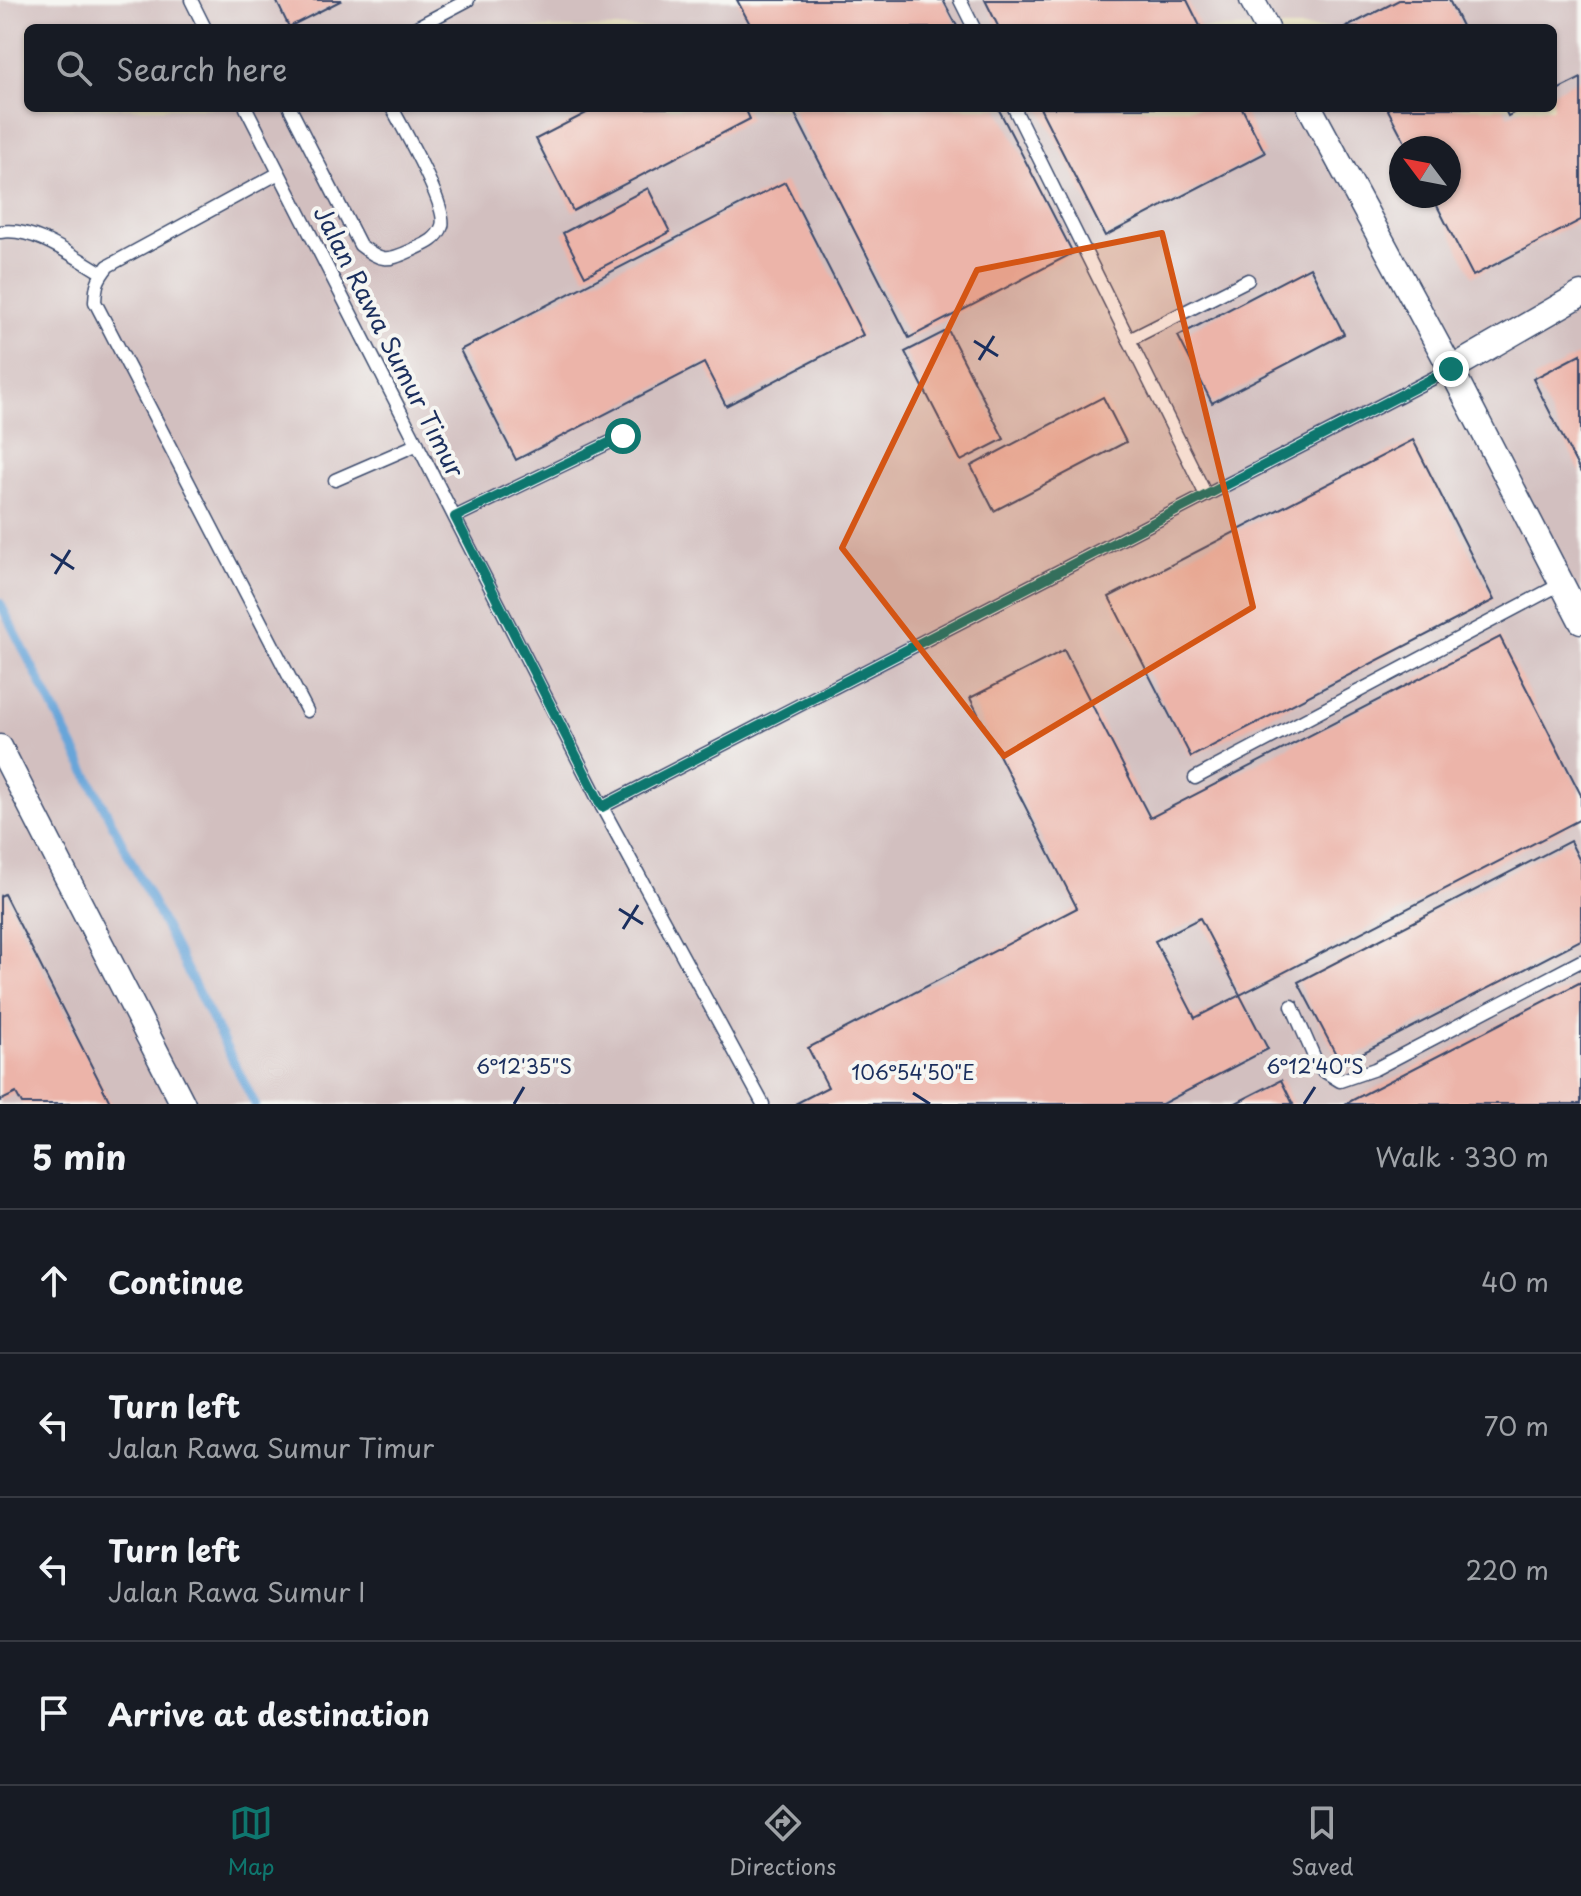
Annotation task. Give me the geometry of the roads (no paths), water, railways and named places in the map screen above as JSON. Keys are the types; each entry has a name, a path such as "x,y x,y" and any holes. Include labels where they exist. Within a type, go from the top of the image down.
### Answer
{"street":[{"path":"1252,0 1265,24"},
{"path":"1312,112 1451,369 1581,621"},
{"path":"1451,369 1581,294"},
{"path":"0,747 183,1104"}],"lane":[{"path":"191,0 203,24"},
{"path":"423,24 468,0"},
{"path":"960,0 972,24"},
{"name":"Jalan Rawa Sumur Timur","path":"248,112 602,807 763,1104"},
{"path":"292,112 360,245 375,256 390,260 433,240 443,224 441,205 394,112"},
{"path":"1016,112 1206,495"},
{"path":"279,173 108,266 96,285 95,302 307,711"},
{"path":"0,232 14,231 39,238 102,273"},
{"path":"1129,340 1248,280"},
{"path":"602,807 1451,369"},
{"path":"455,517 623,436"},
{"path":"335,480 418,444"},
{"path":"1195,778 1561,584"},
{"path":"1292,1006 1319,1068 1340,1081 1375,1069 1581,961"}],"waterway":[{"path":"0,603 255,1104"}]}
